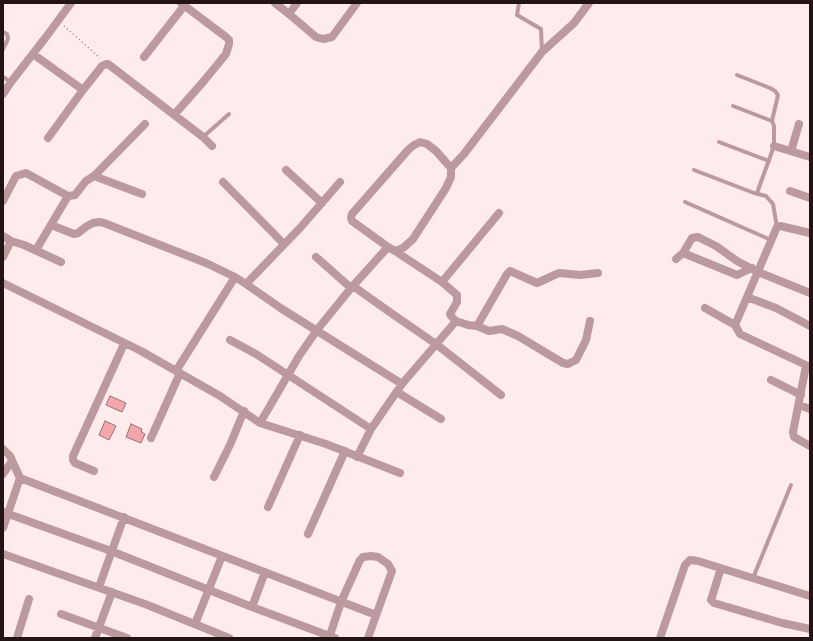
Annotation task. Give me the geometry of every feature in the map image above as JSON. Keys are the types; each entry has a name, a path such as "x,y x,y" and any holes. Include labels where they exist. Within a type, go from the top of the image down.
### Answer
{"street":[{"path":"3,94 71,3"},
{"path":"275,3 316,37 323,39 332,37 357,3"},
{"path":"289,14 297,3"},
{"path":"260,423 299,356 317,330 352,287 392,249 403,248 412,239 446,188 451,177 451,168 500,109 542,52 574,23 589,3"},
{"path":"144,56 183,4 226,36 229,40 226,54 174,115"},
{"path":"33,54 83,90"},
{"path":"48,138 83,90 102,66 106,64 110,65 203,137 212,146"},
{"path":"3,201 16,176 26,173 68,196 75,195 86,181 94,176 145,124"},
{"path":"791,152 799,124"},
{"path":"451,168 427,144 420,142 414,145 352,214 350,217 352,221 442,282 457,295 458,302 450,314 456,321 477,326 488,331 502,329 509,331 563,363 568,364 576,360 586,340 590,321"},
{"path":"774,146 810,157"},
{"path":"286,170 322,203"},
{"path":"94,176 142,194"},
{"path":"223,182 284,244"},
{"path":"246,284 340,182"},
{"path":"790,191 810,198"},
{"path":"36,250 68,196"},
{"path":"442,282 499,212"},
{"path":"51,225 74,234 94,223 104,223 206,263 235,277 282,309 402,384"},
{"path":"735,325 747,297 755,270 777,227 780,226 810,233"},
{"path":"3,236 11,241 36,250 61,262"},
{"path":"676,259 683,253 692,238 698,237 716,246 736,261 810,293"},
{"path":"3,257 11,241"},
{"path":"683,253 737,275 755,270"},
{"path":"316,257 352,287 436,344 501,395"},
{"path":"477,326 510,271 538,283 559,273 580,275 598,273"},
{"path":"151,438 178,372 235,277"},
{"path":"3,283 124,344 141,351 244,411 260,423 345,451 400,473"},
{"path":"747,297 776,308 810,326"},
{"path":"705,308 735,325 740,334 808,367 793,432 794,437 810,446"},
{"path":"357,457 371,429 402,384 456,321"},
{"path":"230,340 288,375 371,429"},
{"path":"94,471 75,463 72,460 124,344"},
{"path":"772,380 801,395"},
{"path":"397,392 441,419"},
{"path":"799,405 810,409"},
{"path":"214,477 230,445 244,411"},
{"path":"268,507 300,435"},
{"path":"3,449 10,456 20,478 376,615"},
{"path":"308,534 345,451"},
{"path":"3,474 12,461"},
{"path":"3,528 6,513 20,478"},
{"path":"6,513 111,551 331,637 341,602 360,560 367,556 378,558 388,564 392,571 368,638"},
{"path":"99,588 124,517"},
{"path":"3,554 112,592 229,638"},
{"path":"195,624 222,556"},
{"path":"660,638 687,562 694,560 810,596"},
{"path":"721,568 712,600 714,603 782,623 810,629"},
{"path":"252,607 265,572"},
{"path":"95,638 112,592"},
{"path":"17,638 29,599"},
{"path":"61,614 127,638"}],"lane":[{"path":"519,3 517,15 541,29 542,52"},
{"path":"3,32 6,34 8,39 3,49"},
{"path":"737,75 770,88 778,95 772,121 774,126 774,146 758,193"},
{"path":"3,77 11,82"},
{"path":"733,106 772,121"},
{"path":"203,137 229,114"},
{"path":"719,142 769,161"},
{"path":"694,170 754,193 766,196 771,201 777,227"},
{"path":"685,202 771,240"},
{"path":"753,579 791,485"}],"path":[{"path":"58,20 106,64"}],"building":[{"path":"110,396 126,403 122,412 106,405"},
{"path":"105,421 116,426 109,440 99,435"},
{"path":"131,424 142,429 141,432 145,434 141,443 126,437"}]}
